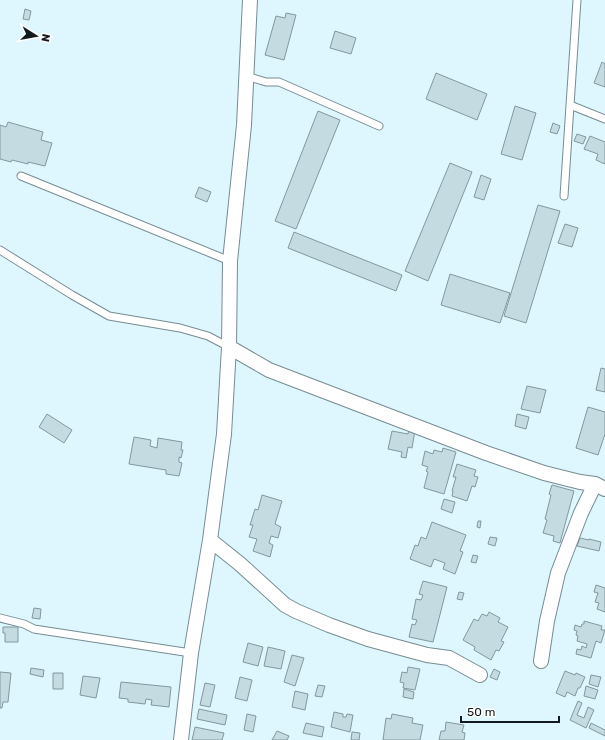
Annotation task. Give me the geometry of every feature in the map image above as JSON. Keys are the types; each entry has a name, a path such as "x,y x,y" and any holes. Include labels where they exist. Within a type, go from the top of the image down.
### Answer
{"street":[{"path":"181,740 191,653 210,540 224,434 229,347 230,261 244,125 250,0"},
{"path":"229,347 269,370 486,453 551,474 600,486 581,513 558,573 547,621 541,661"},
{"path":"210,540 240,564 285,605 296,611 368,639 449,658 480,675"}],"lane":[{"path":"564,196 577,0"},
{"path":"246,76 266,82 279,82 379,126"},
{"path":"570,105 605,119"},
{"path":"21,176 230,261"},
{"path":"0,250 72,295 109,316 180,328 208,336 229,347"},
{"path":"0,618 34,628 191,653"}],"building":[{"path":"25,9 31,11 29,20 23,19"},
{"path":"286,13 296,15 284,60 265,55 276,16 285,18"},
{"path":"335,31 356,38 351,54 330,48"},
{"path":"602,62 605,64 605,87 594,83"},
{"path":"436,73 487,94 477,120 426,99"},
{"path":"515,106 536,113 522,160 501,154"},
{"path":"318,111 340,120 296,229 275,221"},
{"path":"8,122 43,132 41,140 52,143 45,166 28,162 28,164 0,159 0,125 6,127"},
{"path":"553,123 560,126 557,134 550,132"},
{"path":"577,134 586,137 583,144 574,141"},
{"path":"590,136 605,142 605,164 596,160 598,154 584,149"},
{"path":"450,163 472,172 428,281 405,271"},
{"path":"481,175 491,179 484,200 474,197"},
{"path":"199,187 211,192 207,202 195,197"},
{"path":"538,205 560,211 526,323 504,316"},
{"path":"565,224 578,228 572,247 558,243"},
{"path":"294,232 402,275 396,291 288,248"},
{"path":"450,274 510,293 500,323 441,305"},
{"path":"601,368 605,369 605,392 596,390"},
{"path":"527,386 546,390 540,413 521,409"},
{"path":"588,407 605,412 605,434 598,455 576,448"},
{"path":"47,414 72,430 64,443 39,427"},
{"path":"517,414 529,417 526,429 515,426"},
{"path":"409,429 415,430 412,448 408,447 406,458 401,457 402,452 388,449 392,431 408,434"},
{"path":"134,437 151,440 150,446 157,448 158,438 182,442 181,450 183,450 181,458 179,457 179,462 182,463 179,476 166,474 166,470 129,464"},
{"path":"443,448 456,452 444,494 424,488 428,472 426,471 428,467 422,465 425,451 433,454 434,450 442,452"},
{"path":"457,464 476,470 474,476 478,477 475,487 472,486 467,501 452,496 456,477 453,477"},
{"path":"552,485 574,491 560,543 553,541 554,536 543,533 547,520 545,519"},
{"path":"262,495 282,501 275,524 281,527 278,538 271,536 269,543 273,545 270,557 253,551 257,539 249,537 253,525 250,525 255,509 258,510"},
{"path":"444,499 455,502 452,513 441,509"},
{"path":"478,521 481,521 480,528 477,527"},
{"path":"432,522 466,535 460,551 463,552 455,574 443,569 445,563 434,559 431,567 410,559 415,545 418,546 421,537 426,539"},
{"path":"490,537 497,538 495,546 488,544"},
{"path":"580,538 601,542 599,551 577,546"},
{"path":"473,555 478,556 476,563 471,562"},
{"path":"423,581 447,587 433,642 409,637 412,624 415,625 417,620 412,619 416,599 421,600 423,595 419,594"},
{"path":"596,585 605,588 605,612 597,609 599,603 595,602 598,593 594,592"},
{"path":"459,592 464,593 462,600 457,599"},
{"path":"34,608 41,609 40,619 32,618"},
{"path":"489,612 500,618 498,622 508,627 501,641 504,642 499,651 496,650 491,660 474,650 475,647 463,640 474,619 478,621 482,614 487,616"},
{"path":"584,621 602,626 601,630 605,630 601,643 596,641 591,658 576,654 577,649 581,650 582,646 586,648 587,644 577,641 577,631 574,630 575,625 581,627 582,624 584,624"},
{"path":"3,627 18,627 18,642 5,642"},
{"path":"248,643 263,647 258,666 243,662"},
{"path":"268,647 285,651 281,669 264,666"},
{"path":"292,655 304,658 295,686 284,682"},
{"path":"408,667 420,669 415,690 403,688 404,683 400,682 402,672 407,673"},
{"path":"31,668 44,670 43,677 30,674"},
{"path":"494,669 500,672 497,680 490,677"},
{"path":"565,671 575,675 576,673 585,677 575,696 567,692 565,697 556,693"},
{"path":"0,672 11,673 8,702 3,702 2,708 0,708"},
{"path":"53,673 63,673 63,689 53,689"},
{"path":"591,675 601,677 598,687 589,684"},
{"path":"83,676 100,678 96,698 80,695"},
{"path":"240,677 252,680 247,701 235,698"},
{"path":"121,682 171,687 169,707 151,705 152,700 146,699 145,704 128,702 128,699 119,698"},
{"path":"205,683 215,685 210,707 200,705"},
{"path":"318,685 325,686 322,697 315,696"},
{"path":"586,686 598,690 595,699 584,696"},
{"path":"404,689 414,692 413,699 403,697"},
{"path":"295,691 308,694 305,710 292,707"},
{"path":"578,701 582,703 577,715 584,718 588,707 594,710 586,728 570,720"},
{"path":"199,709 227,715 225,725 197,719"},
{"path":"334,712 343,714 343,717 346,717 347,714 353,715 350,732 331,727"},
{"path":"247,714 256,716 253,732 244,730"},
{"path":"392,714 413,718 412,723 423,725 420,740 383,740 386,718 391,719"},
{"path":"446,722 464,725 462,732 465,733 464,740 439,740 441,731 445,731"},
{"path":"306,723 324,727 322,737 303,733"},
{"path":"591,723 605,730 605,736 589,728"},
{"path":"195,727 224,733 222,740 192,740"},
{"path":"277,731 289,736 287,740 272,740"},
{"path":"352,732 360,733 359,740 351,740"}]}
